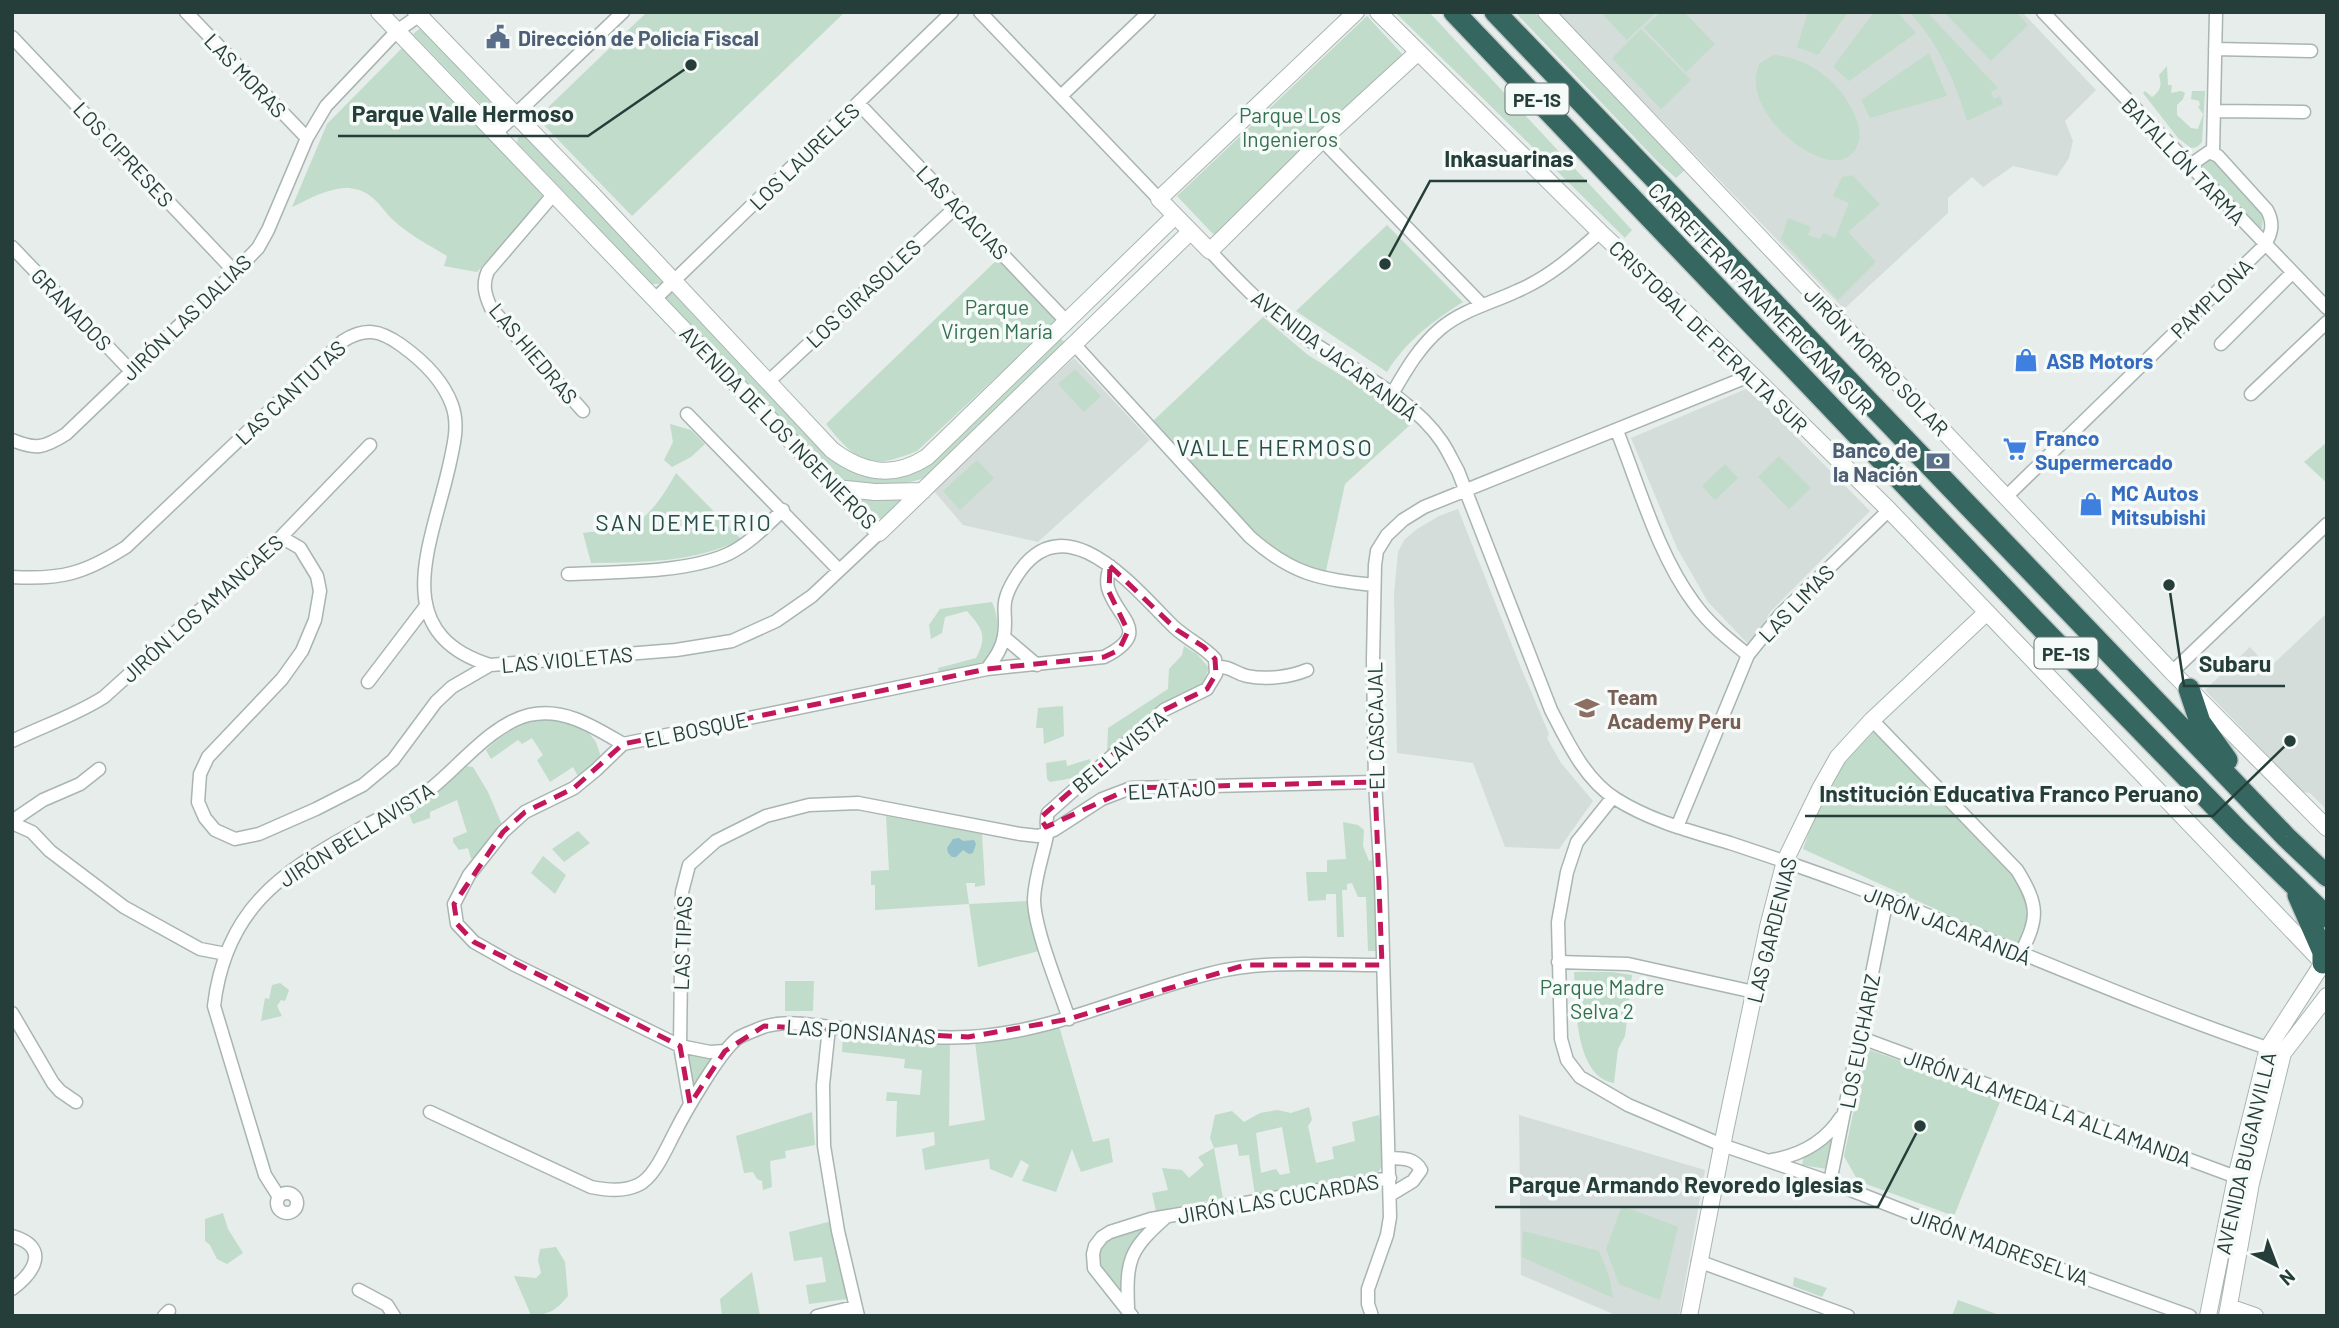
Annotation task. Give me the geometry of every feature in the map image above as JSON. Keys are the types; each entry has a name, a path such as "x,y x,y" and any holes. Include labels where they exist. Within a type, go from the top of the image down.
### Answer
{"highway":[{"name":"CARRETERA PANAMERICANA SUR","path":"1454,12 2035,621 2327,917"},
{"name":"CARRETERA PANAMERICANA SUR","path":"1495,12 2286,837 2327,876"},
{"path":"2189,689 2196,712 2206,731 2286,837"},
{"path":"2294,886 2323,952 2325,965"}],"street":[{"name":"LAS MORAS","path":"186,12 307,138"},
{"name":"AVENIDA DE LOS INGENIEROS","path":"379,12 879,533 1190,232"},
{"path":"495,134 623,12"},
{"name":"LOS LAURELES","path":"655,299 952,12"},
{"name":"AVENIDA JACARANDÁ","path":"980,12 1259,302 1334,358 1392,394 1424,420 1443,442 1458,471 1551,710 1570,747 1592,777 1613,797"},
{"path":"1061,96 1149,12"},
{"path":"1159,199 1356,12"},
{"name":"CRISTOBAL DE PERALTA SUR","path":"1378,12 1600,232 1752,375 1889,510 2325,965"},
{"name":"JIRÓN MORRO SOLAR","path":"1546,12 2172,672 2327,828"},
{"name":"BATALLÓN TARMA","path":"2043,12 2327,308"},
{"path":"2216,12 2213,153 2267,210 2272,228 2265,246"},
{"name":"JIRÓN LAS DALIAS","path":"12,440 30,447 48,445 65,434 258,248 307,138 326,106 397,31 420,14"},
{"name":"AVENIDA DE LOS INGENIEROS","path":"420,14 832,450 850,463 880,471 914,466 927,457 1175,216"},
{"name":"LOS CIPRESES","path":"12,37 235,272"},
{"path":"2215,49 2311,51"},
{"path":"1210,251 1322,141 1418,53"},
{"name":"LAS ACACIAS","path":"858,103 1067,322"},
{"path":"2214,111 2304,112"},
{"path":"1322,141 1482,304"},
{"path":"2189,166 2203,155 2213,153"},
{"name":"LAS HIEDRAS","path":"554,195 488,271 484,284 491,308 583,411"},
{"name":"LOS GIRASOLES","path":"769,381 957,206"},
{"path":"1392,394 1414,356 1441,328 1482,304 1551,274 1600,232"},
{"name":"PAMPLONA","path":"2007,496 2265,246"},
{"name":"GRANADOS","path":"12,247 131,370"},
{"path":"2221,344 2292,273"},
{"path":"2251,394 2327,322"},
{"name":"LAS CANTUTAS","path":"12,577 44,579 74,574 100,563 126,547 343,341 359,331 374,332 392,338 417,357 441,383 453,406 456,432 444,492 423,570 426,606 431,622 447,643 467,658 490,665"},
{"path":"1074,344 1250,537 1273,558 1309,574 1335,581 1374,585"},
{"name":"EL CASCAJAL","path":"1372,1316 1367,1289 1387,1235 1390,1195 1381,965 1381,880 1375,782 1373,660 1377,551 1387,535 1402,520 1424,507 1752,375"},
{"path":"687,414 839,570"},
{"path":"1617,430 1667,557 1679,580 1716,630 1748,655"},
{"name":"JIRÓN LOS AMANCAES","path":"12,741 86,709 104,697 281,537 370,445"},
{"path":"836,488 875,492 923,491"},
{"path":"568,574 638,571 705,562 728,554 747,543 783,510"},
{"name":"LAS LIMAS","path":"1677,827 1748,655 1780,615 1889,510"},
{"path":"2172,672 2327,524"},
{"name":"LAS VIOLETAS","path":"281,537 300,548 317,576 320,591 315,620 302,651 282,679 208,757 200,774 198,802 205,818 215,830 235,839 259,834 316,810 363,785 393,760 436,702 452,687 490,665 676,650 732,641 776,621 812,596 879,533"},
{"path":"987,669 997,655 1004,637 1003,605 1016,576 1043,550 1070,546 1094,553 1111,566 1177,630 1204,647 1215,659 1216,667 1228,667 1246,676 1291,677 1307,670"},
{"path":"987,669 1104,657 1119,650 1126,640 1127,619 1109,592 1107,584 1111,566"},
{"path":"368,681 426,606"},
{"name":"LAS GARDENIAS","path":"1689,1316 1754,992 1786,861 1819,789 1838,757 1871,720 1987,612"},
{"path":"1004,637 1037,664"},
{"name":"BELLAVISTA","path":"1047,832 1048,813 1059,802 1164,710 1207,689 1216,674 1216,667"},
{"name":"EL BOSQUE","path":"725,1051 710,1052 680,1046 474,942 457,924 454,904 469,875 503,832 525,812 574,788 623,744 987,669"},
{"name":"JIRÓN BELLAVISTA","path":"279,1197 265,1175 214,1006 217,978 243,918 272,886 313,856 360,828 409,805 501,729 527,715 551,712 580,720 623,744"},
{"path":"1871,720 2017,870 2031,893 2035,915 2032,931 2020,955"},
{"path":"99,769 80,784 43,800 12,822 32,832 50,851 124,907 200,948 226,954"},
{"name":"EL ATAJO","path":"1047,832 1102,799 1131,788 1375,782"},
{"path":"1613,797 1577,842 1567,873 1559,922 1558,962 1628,964 1754,992"},
{"name":"JIRÓN JACARANDÁ","path":"1613,797 1648,817 1786,861 1887,899 2020,955 2275,1051"},
{"name":"LAS TIPAS","path":"690,1104 680,1046 682,892 689,865 716,841 766,816 809,805 858,803 1020,834 1038,836 1047,832"},
{"path":"1047,832 1037,870 1034,901 1040,931 1069,1019"},
{"name":"LOS EUCHARIZ","path":"1830,1182 1887,899"},
{"name":"JIRÓN MADRESELVA","path":"1558,962 1562,1040 1567,1060 1580,1077 1598,1090 1722,1145 1830,1182 1963,1234 2190,1316"},
{"name":"LAS PONSIANAS","path":"430,1112 591,1187 612,1191 639,1185 658,1164 690,1104 725,1051 739,1037 764,1026 790,1023 906,1035 968,1037 1019,1031 1069,1019 1164,987 1245,965 1381,965"},
{"name":"AVENIDA BUGANVILLA","path":"2208,1316 2236,1177 2275,1051 2325,965"},
{"name":"AVENIDA BUGANVILLA","path":"2228,1311 2275,1051 2327,996"},
{"path":"12,1013 53,1083 76,1102"},
{"path":"817,1316 856,1311 824,1146 823,1085 829,1027"},
{"name":"JIRÓN ALAMEDA LA ALLAMANDA","path":"1860,1038 2236,1177"},
{"path":"1768,1161 1790,1157 1823,1139 1844,1111"},
{"path":"1390,1158 1415,1162 1421,1170 1413,1181 1390,1195"},
{"name":"JIRÓN LAS CUCARDAS","path":"1130,1312 1094,1268 1092,1261 1095,1246 1110,1232 1151,1219 1390,1178"},
{"name":"JIRÓN LAS CUCARDAS","path":"1130,1312 1128,1264 1134,1251 1166,1218"},
{"path":"12,1236 27,1244 36,1257 29,1276 12,1289"},
{"path":"1698,1261 1848,1316"},
{"path":"1112,1292 1127,1286"},
{"path":"359,1290 387,1305 394,1316"},
{"path":"2228,1311 2255,1316"}],"highlighted area":[{"path":"1110,566 1177,630 1204,647 1215,659 1216,674 1207,689 1164,710 1040,818 1046,827 1131,788 1375,782 1382,965 1245,965 1069,1019 968,1037 764,1026 725,1051 690,1104 680,1046 474,942 457,924 454,904 503,832 525,812 574,788 623,744 987,669 1104,657 1119,650 1128,631 1109,592"}],"shaded area":[{"path":"1557,12 2022,12 2096,90 2065,121 2073,141 2069,158 2057,176 2013,166 1983,187 1972,177 1948,198 1948,213 1844,309"},
{"path":"1074,358 1150,440 1038,542 963,525 933,490"},
{"path":"1748,388 1870,511 1771,611 1750,646 1708,602 1677,548 1631,438"},
{"path":"1458,509 1549,734 1547,738 1561,763 1593,801 1559,849 1505,847 1473,763 1397,753 1394,594 1398,552 1404,540 1417,529"},
{"path":"2327,613 2327,815 2323,806 2310,793 2303,792 2205,690 2250,647 2269,668"},
{"path":"1519,1115 1705,1170 1679,1316 1618,1316 1521,1275"}],"green space":[{"path":"647,12 845,12 632,216 537,118"},
{"path":"1395,12 1429,12 1632,230 1625,238"},
{"path":"1515,12 1534,12 1686,169 1676,178 1658,162"},
{"path":"1607,12 1656,12 1627,40 1604,16"},
{"path":"1661,12 1684,12 1715,44 1686,72 1644,28"},
{"path":"1808,12 1848,12 1818,55 1797,47"},
{"path":"1874,12 1897,12 1916,33 1849,81 1833,67"},
{"path":"1909,12 1927,12 1998,88 1991,92 1994,99 2000,96 2003,104 1967,121 1945,63"},
{"path":"1944,12 2016,12 2028,25 1991,61"},
{"name":"Parque Los Ingenieros","path":"1367,16 1404,56 1214,235 1177,196"},
{"path":"422,27 507,116 503,125 413,34"},
{"path":"1641,29 1691,80 1661,109 1612,58"},
{"path":"405,45 548,194 477,272 444,266 447,256 418,239 392,219 372,197 359,190 330,190 292,207 327,124"},
{"path":"1929,53 1947,96 1870,118 1861,100"},
{"path":"1774,55 1794,59 1812,67 1828,78 1842,93 1858,124 1859,141 1850,155 1835,160 1816,156 1801,148 1774,124 1757,93 1756,78 1760,63"},
{"path":"2167,66 2168,85 2172,85 2171,93 2185,93 2177,105 2177,115 2191,128 2198,129 2203,114 2198,107 2199,101 2191,99 2192,91 2205,91 2202,142 2197,147 2191,148 2178,138 2143,93 2145,91 2152,97 2159,90 2159,75"},
{"path":"524,133 662,280 661,284 652,284 517,143"},
{"path":"2210,160 2216,162 2261,211 2262,228 2256,228 2200,167"},
{"path":"1852,175 1880,204 1848,232 1876,262 1838,300 1781,239 1788,218 1811,227 1808,235 1820,239 1823,233 1835,238 1849,203 1833,196 1842,177"},
{"path":"1387,225 1463,302 1421,332 1387,372 1296,311"},
{"name":"Parque Virgen María","path":"1000,257 1057,320 917,451 887,461 875,461 856,455 826,424"},
{"path":"673,292 832,456 865,476 890,477 912,472 1060,338 1067,344 930,476 897,484 852,484 841,481 664,299"},
{"path":"1263,317 1308,355 1388,404 1410,425 1345,484 1325,575 1278,555 1238,522 1152,422"},
{"path":"1075,369 1101,396 1084,412 1058,384"},
{"path":"670,424 691,430 705,444 691,457 672,467 664,460 673,442"},
{"path":"2327,442 2327,483 2304,462"},
{"path":"1779,456 1811,488 1789,509 1758,477"},
{"path":"977,460 994,478 960,510 943,491"},
{"path":"1725,464 1738,478 1715,500 1702,486"},
{"path":"676,473 741,539 687,557 591,563 583,533 636,523 656,504"},
{"path":"857,496 909,497 883,519 878,518"},
{"path":"992,602 997,632 994,648 987,662 972,671 939,676 938,668 976,658 982,644 980,628 967,611 945,617 942,633 931,639 929,625 940,609"},
{"path":"1184,646 1197,654 1209,668 1203,683 1107,754 1108,728 1168,689 1169,669 1182,655"},
{"path":"1063,706 1064,736 1044,744 1043,728 1036,728 1038,708"},
{"path":"553,718 585,728 596,742 600,754 598,765 580,780 573,767 550,782 537,760 543,755 532,738 522,744 518,740 491,759 486,750 508,732 534,721"},
{"path":"1873,729 2010,871 2027,908 2026,926 2017,946 1803,849 1821,798 1839,766"},
{"path":"1090,759 1091,764 1076,776 1050,782 1047,779 1046,763 1066,760 1067,766"},
{"path":"465,766 473,767 488,792 503,827 480,854 471,859 468,848 459,850 453,842 453,838 467,832 457,800 430,812 430,818 413,824 409,814 421,807"},
{"path":"886,816 982,834 985,885 975,887 975,883 966,883 969,904 875,910 875,885 871,885 871,871 889,870"},
{"path":"1343,822 1358,825 1364,830 1363,846 1369,861 1375,859 1377,951 1368,951 1366,897 1358,897 1352,883 1347,884 1347,890 1342,890 1344,937 1337,937 1336,894 1326,894 1326,900 1308,901 1306,872 1327,872 1327,860 1346,859"},
{"path":"578,831 590,843 564,862 552,849"},
{"path":"543,856 566,875 555,894 531,873"},
{"path":"1028,901 1039,951 978,967 969,904"},
{"name":"Parque Madre Selva 2","path":"1574,972 1632,975 1625,1036 1618,1049 1614,1083 1601,1078 1584,1053 1577,1019"},
{"path":"785,981 814,981 813,1011 785,1011"},
{"path":"280,983 289,990 285,1001 281,1000 277,1006 282,1016 261,1021 265,998 269,999 272,985"},
{"path":"1059,1026 1093,1142 1109,1138 1113,1162 1081,1172 1072,1149 1056,1192 1022,1181 1029,1165 1021,1160 1012,1178 990,1169 989,1159 925,1170 922,1149 935,1145 934,1132 896,1137 897,1101 886,1101 887,1092 920,1095 922,1070 904,1068 905,1059 842,1052 843,1032 950,1040 949,1126 985,1120 975,1042"},
{"path":"680,1046 725,1051 690,1104"},
{"path":"1867,1049 2002,1097 1954,1216 1858,1181 1844,1156"},
{"path":"1309,1107 1312,1120 1308,1126 1316,1163 1334,1159 1332,1147 1355,1141 1352,1122 1379,1115 1385,1153 1377,1173 1255,1195 1249,1155 1239,1156 1237,1144 1214,1148 1210,1138 1215,1115 1232,1111 1244,1122 1260,1113 1277,1110 1291,1113","holes":["1282,1127 1290,1173 1280,1175 1276,1169 1261,1173 1256,1133"]},
{"path":"812,1112 815,1145 785,1151 786,1158 770,1161 772,1187 763,1190 762,1181 757,1179 753,1172 744,1173 736,1136"},
{"path":"1835,1132 1827,1169 1802,1165 1804,1156"},
{"path":"1214,1148 1223,1198 1156,1211 1152,1193 1168,1190 1162,1168 1182,1170 1189,1178 1204,1165 1198,1157"},
{"path":"1622,1206 1678,1227 1660,1300 1619,1284 1606,1249"},
{"path":"223,1213 228,1229 243,1253 227,1264 217,1259 205,1241 205,1219"},
{"path":"1151,1219 1149,1233 1122,1290 1112,1292 1093,1254 1095,1246"},
{"path":"832,1221 847,1299 809,1304 806,1285 826,1282 822,1257 794,1261 789,1232"},
{"path":"1523,1231 1599,1251 1610,1279 1613,1298 1522,1257"},
{"path":"556,1247 565,1262 568,1296 552,1311 531,1315 514,1276 536,1278 541,1273 538,1260 540,1249"},
{"path":"752,1272 760,1316 722,1316 720,1299"},
{"path":"1794,1277 1827,1288 1822,1297 1793,1286"},
{"path":"1958,1300 2002,1316 1952,1316"}],"water":[{"path":"959,838 963,841 974,840 976,844 973,853 969,854 963,850 956,857 952,857 948,853 947,848 953,839"}],"place":[{"name":"Dirección de Policía Fiscal","path":"498,37"},
{"name":"Parque Valle Hermoso","path":"691,65"},
{"name":"Inkasuarinas","path":"1385,264"},
{"name":"ASB Motors","path":"2026,360"},
{"name":"Franco Supermercado","path":"2015,449"},
{"name":"Banco de la Nación","path":"1938,461"},
{"name":"MC Autos Mitsubishi","path":"2091,504"},
{"name":"Subaru","path":"2169,585"},
{"name":"Team Academy Peru","path":"1587,708"},
{"name":"Institución Educativa Franco Peruano","path":"2290,741"},
{"name":"Parque Armando Revoredo Iglesias","path":"1920,1126"}],"district":[{"name":"VALLE HERMOSO","path":"1275,447"},
{"name":"SAN DEMETRIO","path":"684,522"}]}
